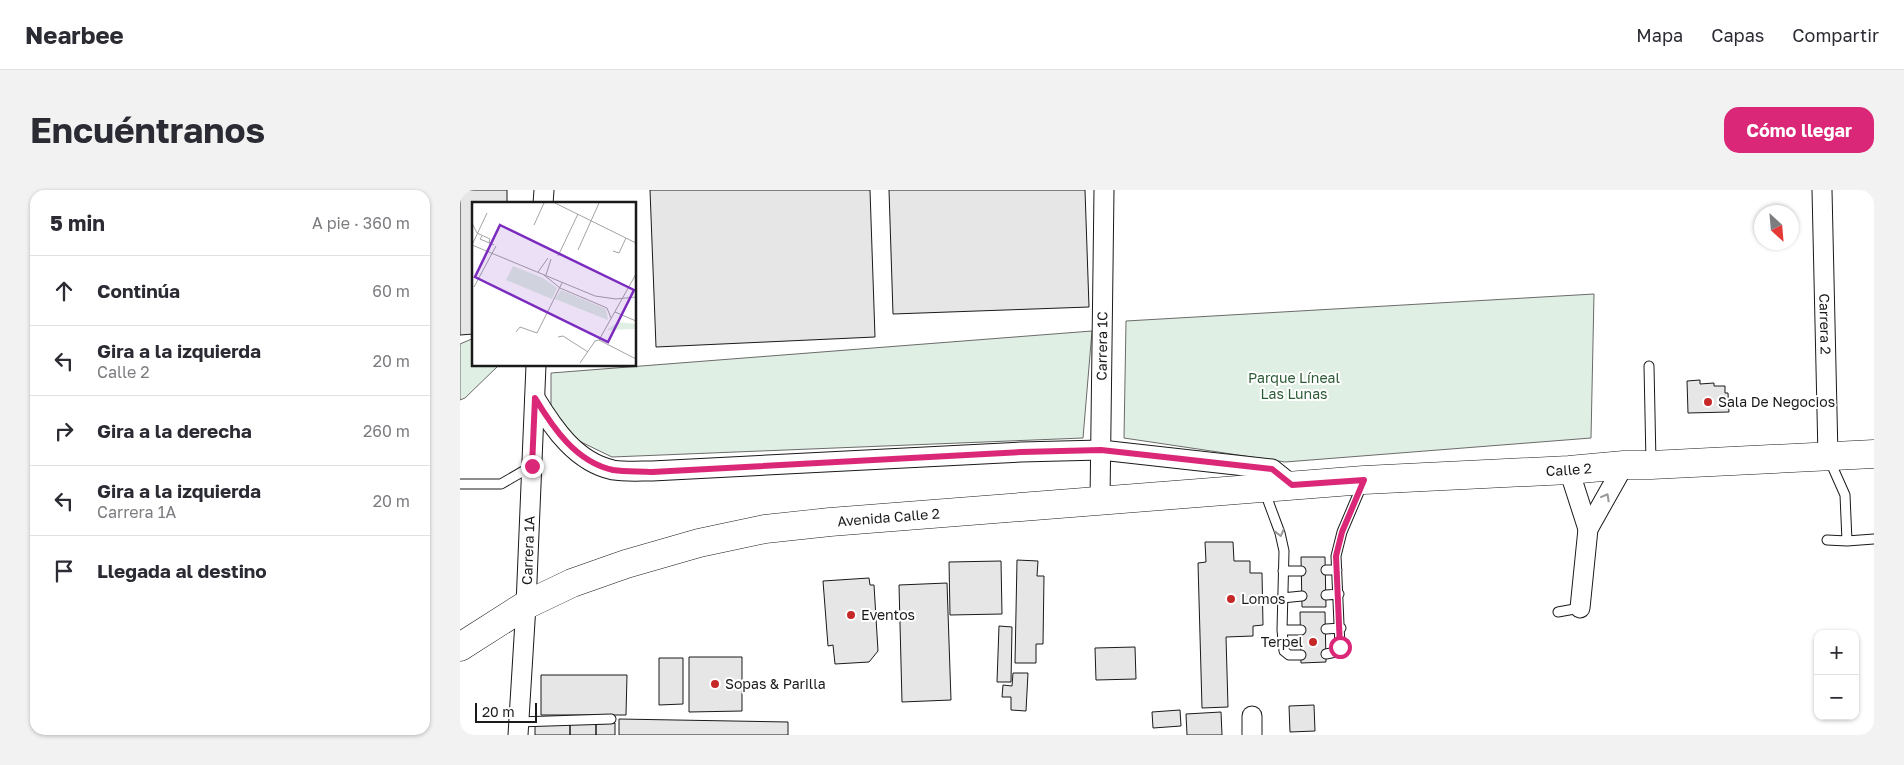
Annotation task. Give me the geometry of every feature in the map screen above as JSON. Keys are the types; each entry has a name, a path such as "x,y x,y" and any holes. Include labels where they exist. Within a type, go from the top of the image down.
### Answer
{"main road":[{"name":"Calle 2","path":"1263,488 1364,480 1569,470 1624,465 1874,454"},
{"name":"Avenida Calle 2","path":"460,648 526,604 572,583 699,542 765,529 1263,488"}],"street":[{"name":"Carrera 1C","path":"1100,501 1104,190"},
{"name":"Carrera 2","path":"1822,190 1828,456"},
{"name":"Carrera 1A","path":"518,729 526,604 536,366"},
{"path":"535,398 549,421 565,441 586,459 613,470 652,472 1021,452 1101,450 1272,469 1292,485"},
{"path":"1580,608 1588,529 1624,465"},
{"path":"1569,470 1588,529"},
{"path":"1252,716 1252,735"}],"lane":[{"path":"1649,366 1651,465"},
{"path":"1828,456 1845,496 1847,541"},
{"path":"460,484 501,484 532,466"},
{"path":"1326,654 1339,650 1339,594 1336,556 1342,532 1364,480"},
{"path":"1263,488 1280,533 1284,551 1282,598 1284,651 1289,655 1301,654"},
{"path":"1827,540 1874,539"},
{"path":"1326,570 1337,570"},
{"path":"1283,571 1301,571"},
{"path":"1326,595 1339,594"},
{"path":"1282,598 1302,596"},
{"path":"1558,612 1580,608"},
{"path":"1326,629 1340,628"},
{"path":"1282,630 1301,630"},
{"path":"518,729 611,720"}],"green space":[{"name":"Parque Líneal Las Lunas","path":"1594,294 1591,438 1285,462 1124,438 1126,321"},
{"path":"1092,331 1083,438 612,457 577,440 551,407 551,373"},
{"path":"472,339 472,366 498,366 465,398 460,400 460,344"}],"building":[{"path":"460,190 507,190 507,202 472,202 472,334 460,335"},
{"path":"650,190 870,190 875,337 656,347"},
{"path":"889,190 1085,190 1089,307 893,314"},
{"name":"Sala De Negocios","path":"1700,380 1700,384 1714,383 1714,386 1725,386 1725,393 1728,393 1729,412 1688,413 1687,381"},
{"name":"Lomos","path":"1205,542 1233,542 1234,561 1250,561 1250,573 1262,573 1263,625 1253,626 1253,636 1226,637 1228,707 1202,708 1198,563 1206,562"},
{"name":"Terpel","path":"1301,557 1325,557 1326,607 1302,607"},
{"path":"1017,560 1038,561 1037,576 1044,576 1043,644 1036,644 1036,663 1015,663"},
{"path":"1001,561 1002,614 950,615 949,562"},
{"name":"Eventos","path":"869,578 870,585 874,585 878,651 869,662 835,664 833,645 828,646 823,581"},
{"path":"947,583 951,700 902,702 899,585"},
{"name":"Terpel","path":"1300,612 1325,612 1326,662 1301,663"},
{"path":"999,626 1012,627 1011,682 997,682"},
{"path":"1135,647 1136,679 1096,680 1095,648"},
{"name":"Sopas & Parilla","path":"689,657 742,657 742,711 689,712"},
{"path":"659,658 683,658 683,704 659,705"},
{"path":"1013,673 1028,673 1026,711 1011,710 1011,697 1002,697 1003,685 1012,686"},
{"path":"541,675 627,675 626,715 541,715"},
{"path":"1314,705 1315,731 1290,732 1289,706"},
{"path":"1180,710 1181,726 1153,728 1152,712"},
{"path":"1221,712 1222,735 1187,735 1186,714"},
{"path":"619,719 788,722 788,735 619,735"},
{"path":"615,723 615,735 596,735 596,724"},
{"path":"535,724 570,724 570,735 535,735"},
{"path":"570,724 596,724 596,735 570,735"}],"place":[{"name":"Sala De Negocios","path":"1708,402"},
{"name":"Lomos","path":"1231,599"},
{"name":"Eventos","path":"851,615"},
{"name":"Terpel","path":"1313,642"},
{"name":"Sopas & Parilla","path":"715,684"}],"route":[{"path":"532,466 535,398 549,421 565,441 586,459 613,470 652,472 1021,452 1101,450 1272,469 1292,485 1364,480 1342,532 1336,556 1340,647"}]}
